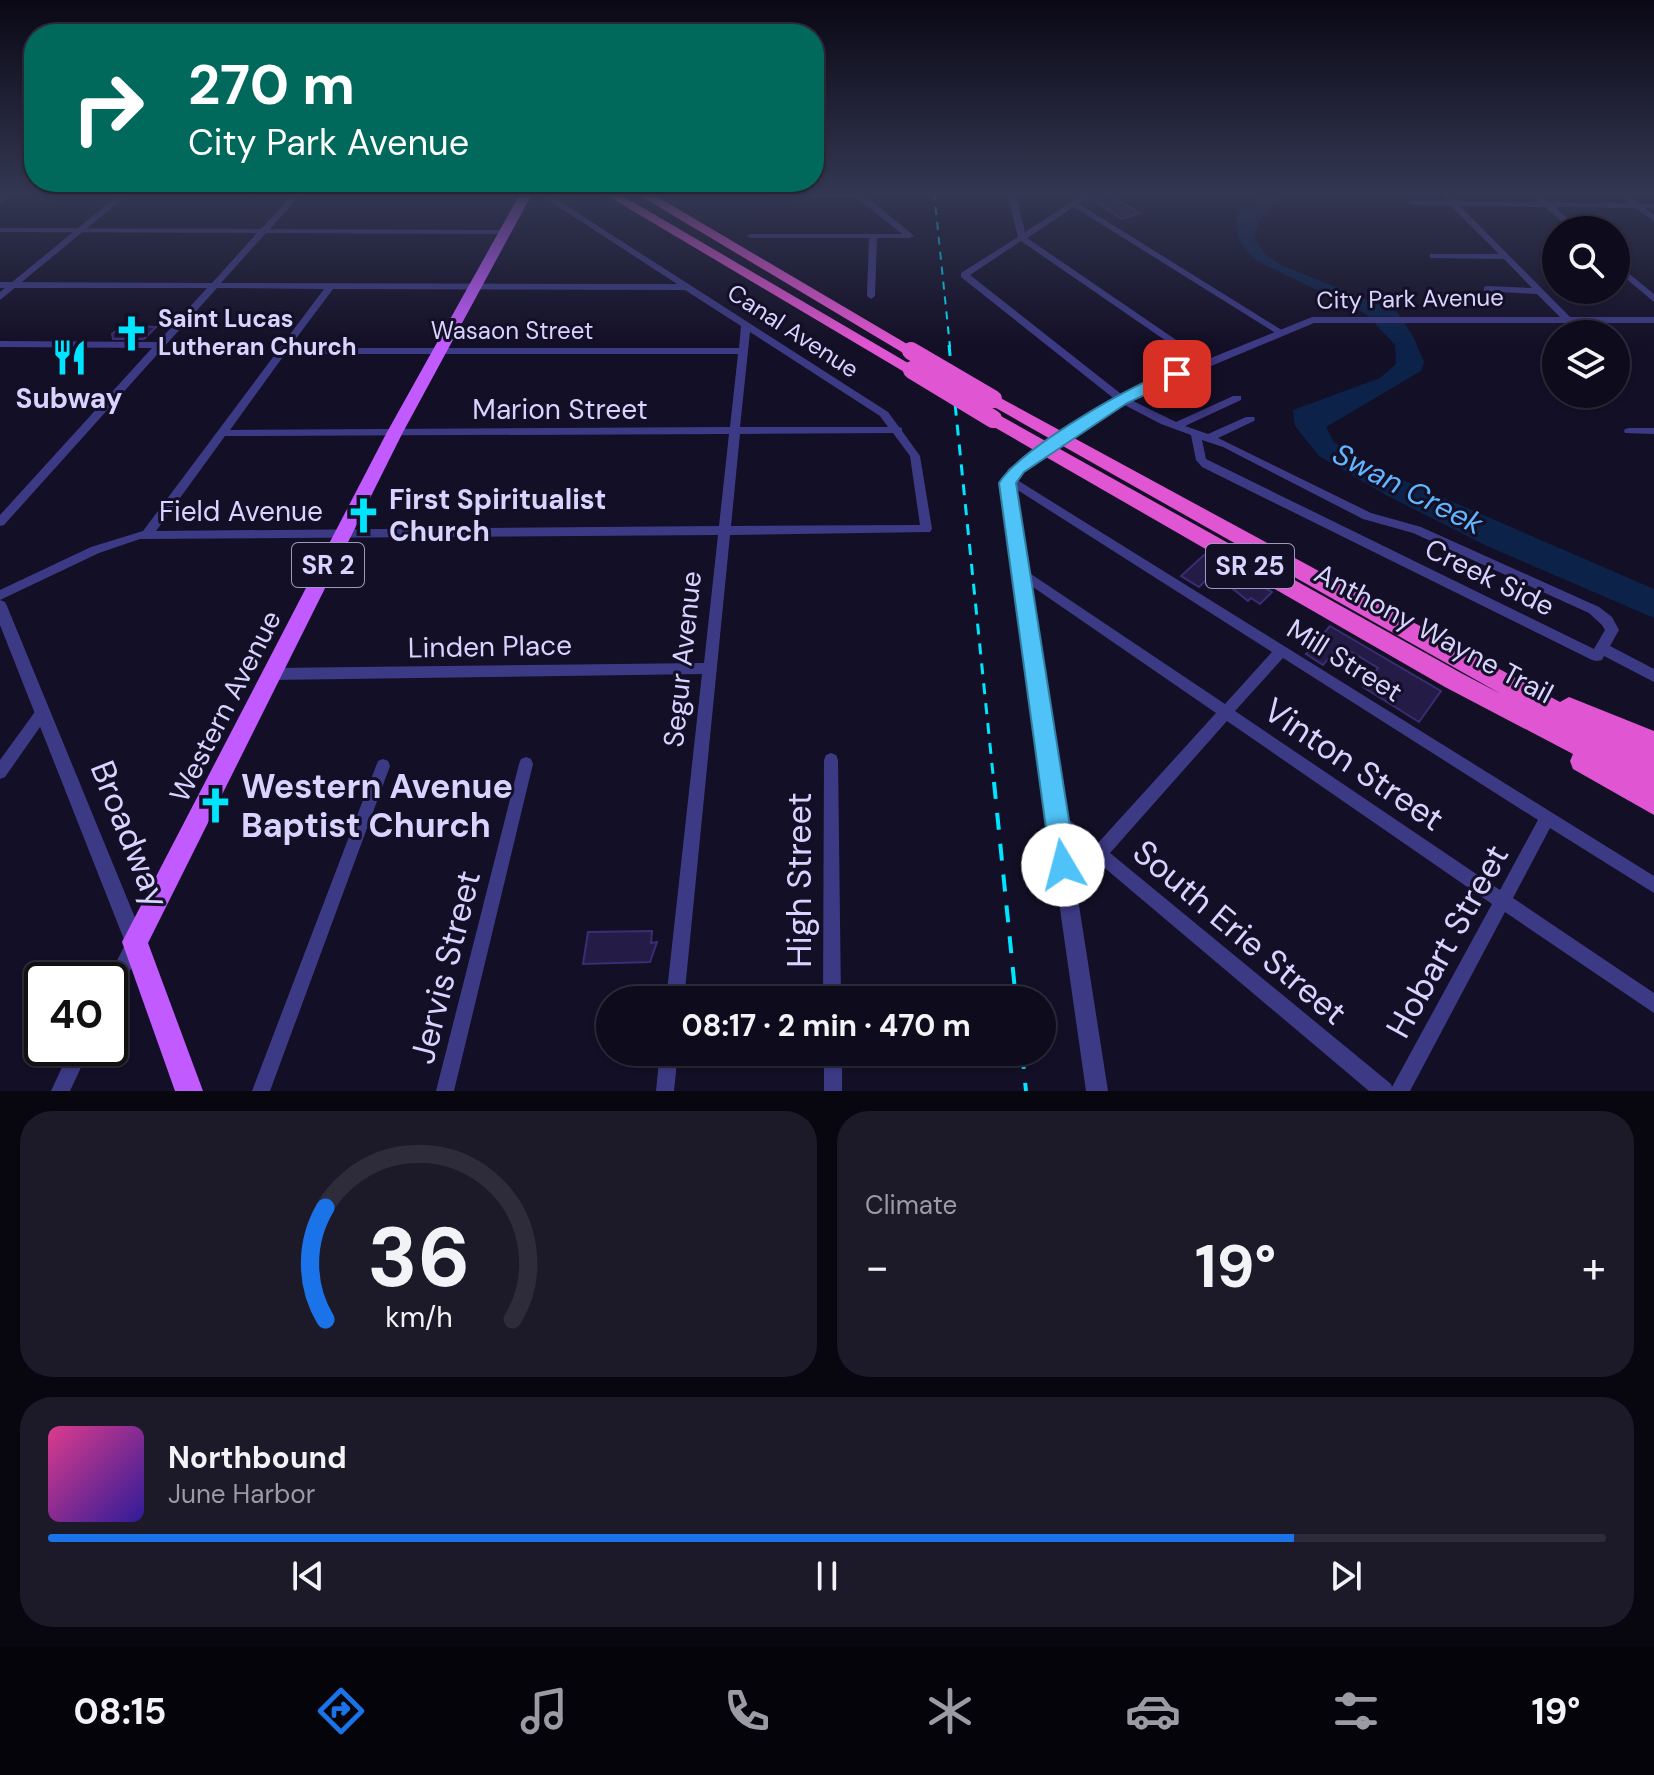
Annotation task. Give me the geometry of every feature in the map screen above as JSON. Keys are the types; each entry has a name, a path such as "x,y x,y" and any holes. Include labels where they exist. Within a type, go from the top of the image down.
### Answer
{"highway":[{"name":"Anthony Wayne Trail","path":"694,243 993,419 1056,444 1654,765"},
{"name":"Anthony Wayne Trail","path":"727,243 993,399 1056,444 1453,680 1654,783"},
{"path":"1451,654 1562,705 1654,742"},
{"path":"1453,680 1654,803"}],"main road":[{"name":"Western Avenue","path":"135,942 394,434 498,243"},
{"name":"Broadway","path":"135,942 189,1091"}],"street":[{"path":"0,297 66,243"},
{"path":"0,522 251,243"},
{"name":"Canal Avenue","path":"619,243 876,408 908,442 918,467 926,529"},
{"path":"871,296 873,243"},
{"name":"Creek Side","path":"1014,243 964,275 1121,399 1176,426 1227,445 1367,516 1417,530 1594,610 1612,630 1597,656 1206,464 1201,460 1202,436"},
{"path":"1029,243 1204,363"},
{"path":"1137,243 1280,332"},
{"path":"1492,243 1567,319"},
{"path":"1433,256 1506,257"},
{"path":"1630,278 1654,299"},
{"path":"0,285 687,287"},
{"path":"147,534 330,286"},
{"path":"1487,289 1540,291"},
{"name":"City Park Avenue","path":"1011,476 1121,399 1312,320 1654,320"},
{"name":"Segur Avenue","path":"676,986 746,324"},
{"path":"0,344 159,345"},
{"name":"Wasaon Street","path":"283,351 742,351"},
{"path":"1176,426 1237,398"},
{"path":"1202,436 1250,419"},
{"name":"Marion Street","path":"222,433 898,430"},
{"path":"1629,431 1654,431"},
{"path":"1011,476 1007,489 1097,1091"},
{"name":"Mill Street","path":"1011,476 1281,651 1654,885"},
{"path":"1353,537 1367,516"},
{"name":"Field Avenue","path":"0,595 95,550 147,534 926,529"},
{"name":"Vinton Street","path":"1021,573 1654,1004"},
{"name":"Broadway","path":"0,606 135,942"},
{"name":"Creek Side","path":"1602,648 1654,676"},
{"path":"1067,889 1281,651"},
{"name":"Linden Place","path":"272,674 709,668"},
{"path":"0,772 42,713"},
{"name":"High Street","path":"831,760 832,986"},
{"name":"Jervis Street","path":"445,1091 526,764"},
{"path":"261,1091 383,766"},
{"name":"South Erie Street","path":"1057,819 1384,1091"},
{"name":"Hobart Street","path":"1400,1091 1547,819"},
{"name":"Western Avenue","path":"125,962 135,942"},
{"path":"60,1091 72,1066"},
{"path":"665,1091 668,1066"},
{"path":"833,1066 833,1091"}],"water":[{"name":"Swan Creek","path":"1241,243 1258,243 1265,254 1281,265 1397,312 1413,336 1424,362 1421,371 1326,427 1334,442 1368,465 1654,589 1654,618 1487,546 1386,495 1319,456 1295,426 1293,410 1380,378 1396,364 1395,345 1366,314 1257,261"}],"building":[{"name":"Saint Lucas Lutheran Church","path":"121,327 156,327 144,339 113,339 112,334"},
{"path":"1204,555 1229,571 1221,579 1213,574 1199,587 1181,576"},
{"path":"1245,577 1272,592 1260,604 1251,598 1248,601 1233,589"},
{"path":"1330,626 1441,691 1419,722 1363,687 1378,668 1340,645 1323,665 1306,654"},
{"path":"652,931 651,943 657,942 650,962 583,964 588,932"}],"railway":[{"path":"939,243 950,347"},
{"path":"949,345 994,784"},
{"path":"994,782 1015,986"},
{"path":"1023,1066 1026,1091"}],"place":[{"name":"Saint Lucas Lutheran Church","path":"132,333"},
{"name":"Subway","path":"69,358"},
{"name":"First Spiritualist Church","path":"363,515"},
{"name":"Western Avenue Baptist Church","path":"215,806"}],"route":[{"path":"1063,865 1007,489 1009,478 1018,468 1121,399 1177,374"}]}
